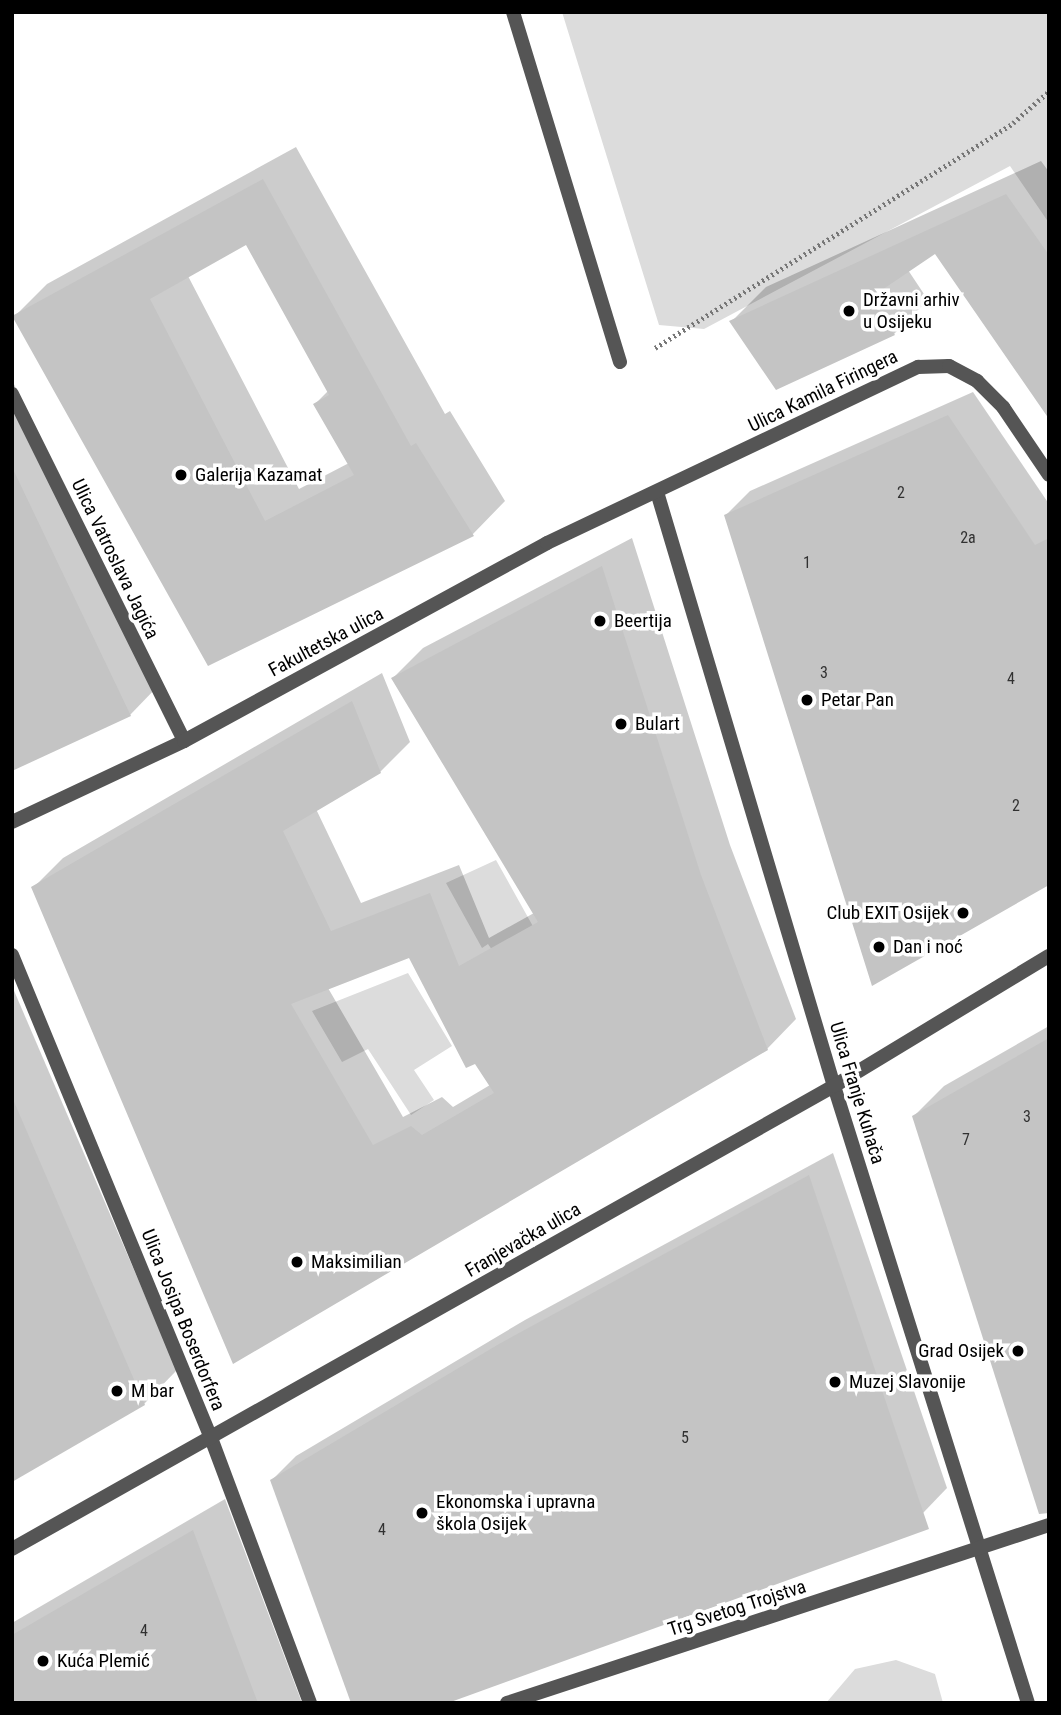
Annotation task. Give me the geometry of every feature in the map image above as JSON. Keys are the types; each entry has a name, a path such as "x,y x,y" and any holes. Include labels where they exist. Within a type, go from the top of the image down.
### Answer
{"street":[{"path":"513,12 620,362"},
{"name":"Ulica Kamila Firingera","path":"657,492 918,367 949,366 977,381 1003,407 1049,475"},
{"name":"Ulica Vatroslava Jagića","path":"12,394 184,741"},
{"name":"Fakultetska ulica","path":"12,822 184,741 547,544 657,492"},
{"name":"Ulica Franje Kuhača","path":"657,492 834,1086 1028,1703"},
{"name":"Ulica Josipa Boserdorfera","path":"12,955 211,1438 310,1703"},
{"name":"Franjevačka ulica","path":"12,1549 834,1086 1049,956"},
{"name":"Trg Svetog Trojstva","path":"507,1703 1049,1525"}],"path":[{"path":"655,348 1013,123 1049,91"}],"shaded area":[{"path":"562,12 1049,12 1049,223 1010,166 704,329 659,325"},
{"path":"496,860 569,991 533,1010 488,944 482,948 446,883"},
{"path":"408,973 452,1046 414,1070 434,1100 411,1115 368,1049 342,1062 312,1011"},
{"path":"896,1660 935,1674 943,1703 826,1703 855,1669"}],"building":[{"path":"263,179 411,446 416,443 474,536 208,666 12,316","holes":["246,245 329,395 313,404 354,475 265,521 150,299"]},
{"name":"Državni arhiv u Osijeku","path":"1006,194 1049,255 1049,419 935,254 870,298 895,335 776,390 729,321"},
{"path":"948,415 1035,545 1049,538 1049,885 872,986 724,515"},
{"path":"12,467 131,716 12,771"},
{"path":"602,566 701,875 768,1050 233,1364 31,887 352,701 381,773 283,831 331,931 430,893 459,966 538,922 391,678","holes":["409,958 466,1068 475,1064 494,1093 422,1135 411,1126 373,1145 291,1004"]},
{"path":"1049,1038 1049,1513 1039,1514 912,1116"},
{"path":"12,1097 145,1405 12,1482"},
{"path":"809,1175 929,1529 448,1703 351,1703 270,1480 499,1344"},
{"path":"193,1530 258,1703 12,1703 12,1635"}],"place":[{"name":"Državni arhiv u Osijeku","path":"849,311"},
{"name":"Galerija Kazamat","path":"181,475"},
{"name":"Beertija","path":"600,621"},
{"name":"Petar Pan","path":"807,700"},
{"name":"Bulart","path":"621,724"},
{"name":"Club EXIT Osijek","path":"963,913"},
{"name":"Dan i noć","path":"879,947"},
{"name":"Maksimilian","path":"297,1262"},
{"name":"Grad Osijek","path":"1018,1351"},
{"name":"Muzej Slavonije","path":"835,1382"},
{"name":"M bar","path":"117,1391"},
{"name":"Ekonomska i upravna škola Osijek","path":"422,1513"},
{"name":"Kuća Plemić","path":"43,1661"}]}
